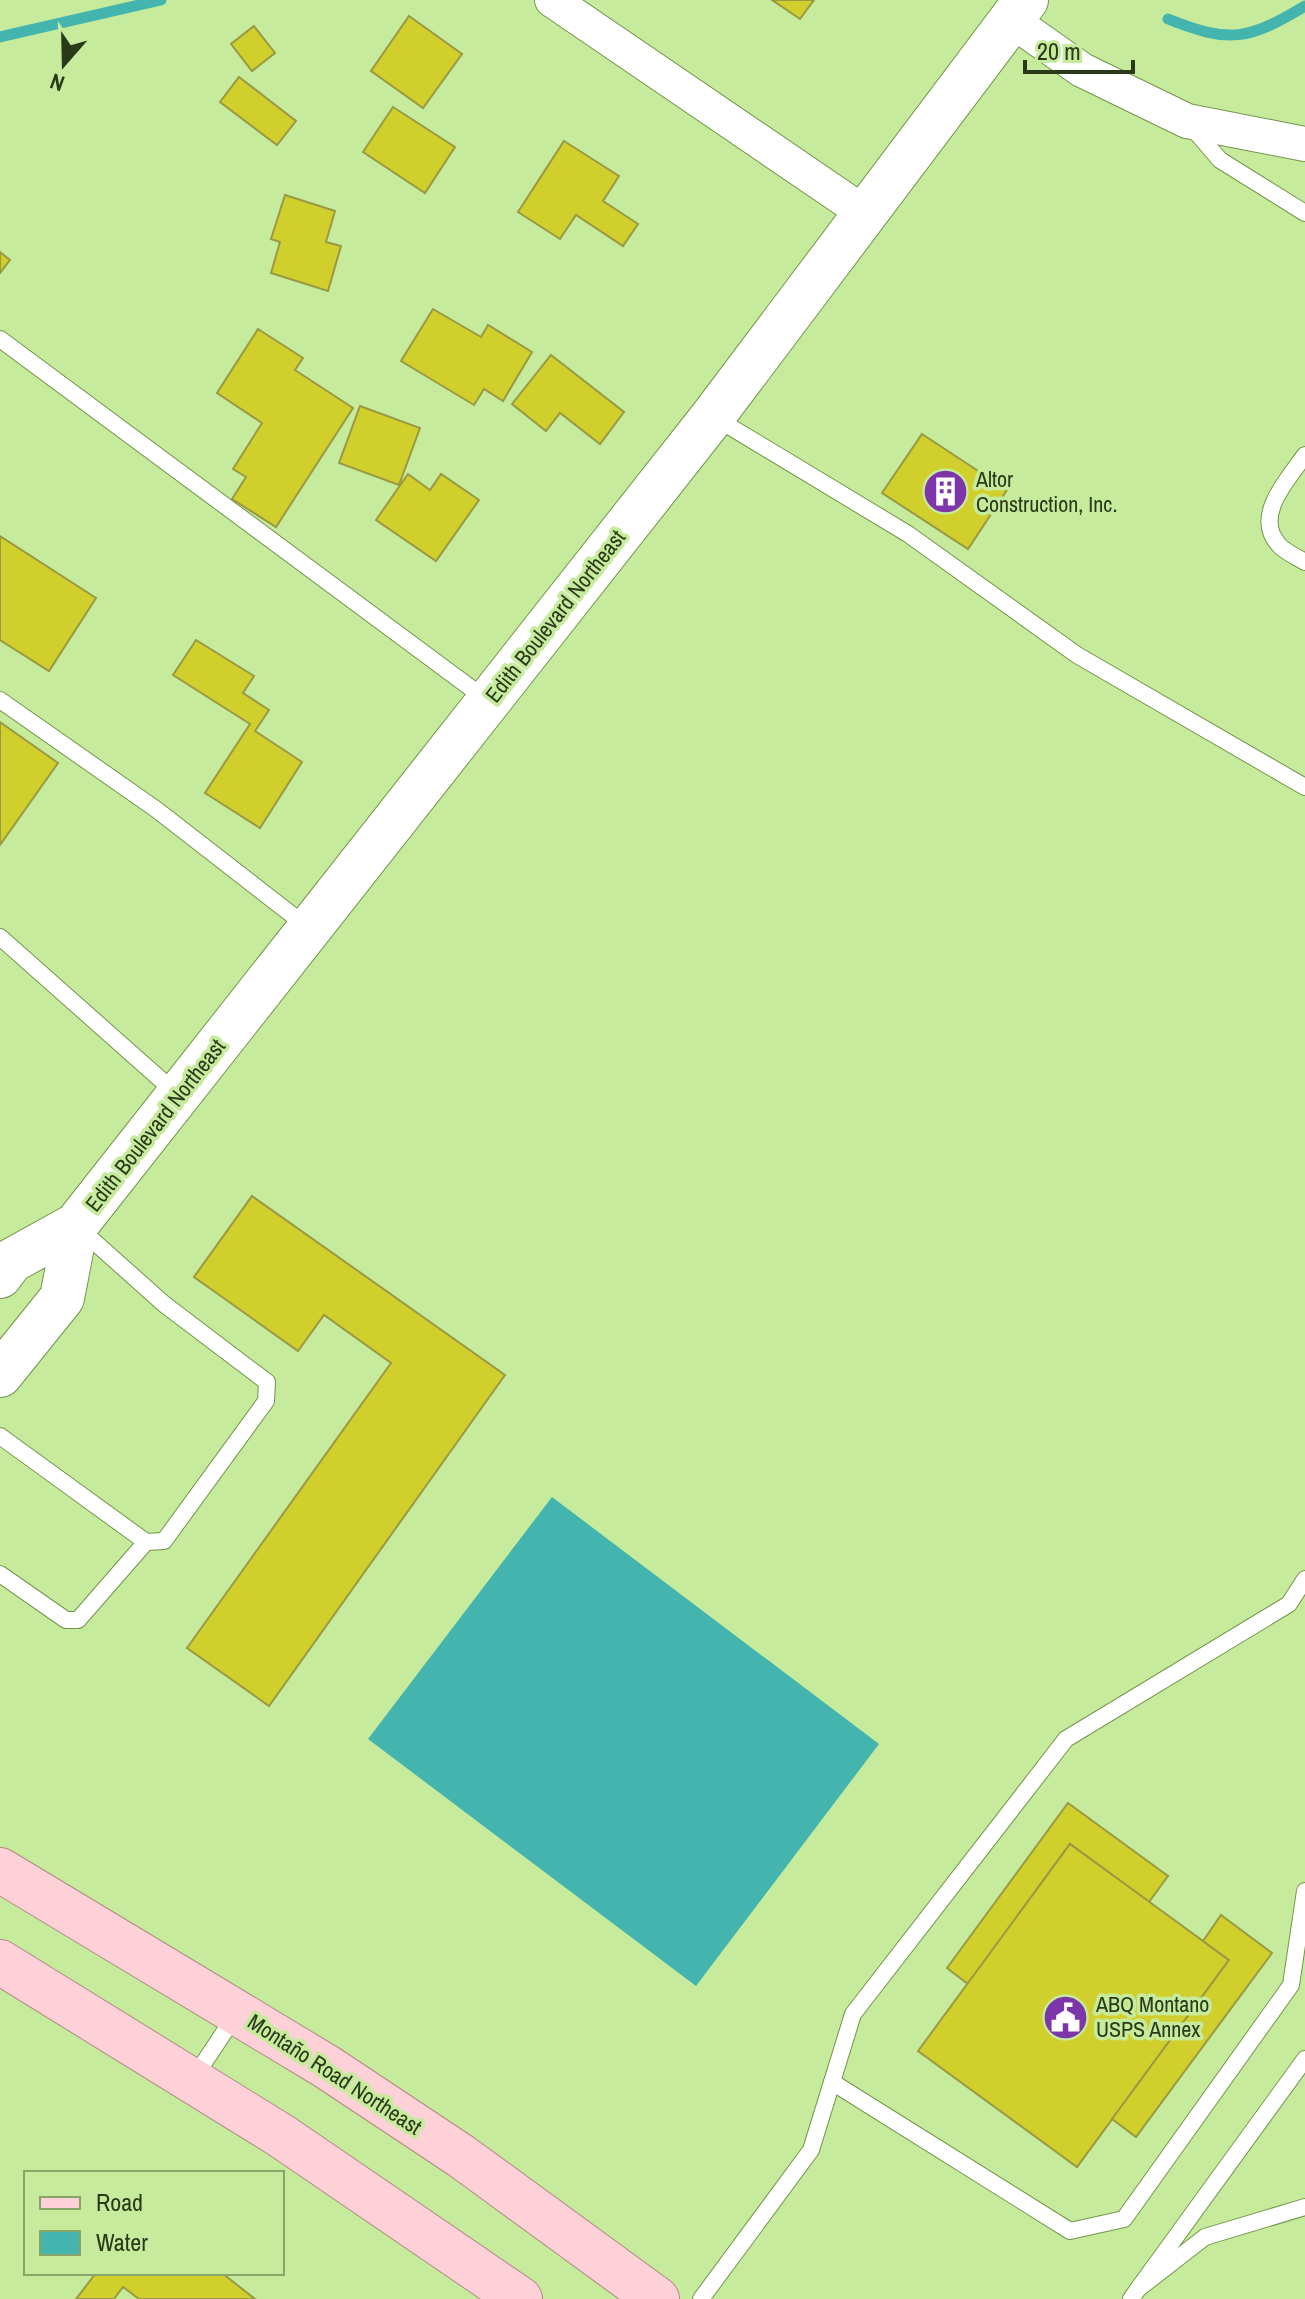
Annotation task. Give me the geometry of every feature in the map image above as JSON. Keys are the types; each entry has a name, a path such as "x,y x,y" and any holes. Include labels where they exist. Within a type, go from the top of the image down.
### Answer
{"main road":[{"name":"Montaño Road Northeast","path":"0,1870 238,2012 461,2156 657,2299"},
{"path":"0,1962 193,2079 520,2299"}],"street":[{"path":"552,0 866,214"},
{"path":"1018,10 1082,70 1187,121 1305,144"},
{"name":"Edith Boulevard Northeast","path":"0,1276 11,1261 76,1225 713,416 1018,10"},
{"name":"Edith Boulevard Northeast","path":"0,1375 62,1298 76,1225"}],"lane":[{"path":"1187,121 1220,160 1305,213"},
{"path":"0,339 489,701"},
{"path":"713,416 908,534 1077,655 1305,787"},
{"path":"1305,455 1271,504 1271,529 1278,544 1305,562"},
{"path":"0,700 157,810 310,929"},
{"path":"0,937 178,1095"},
{"path":"0,1436 146,1542 164,1541 266,1401 267,1382 164,1304 76,1225"},
{"path":"0,1574 66,1620 78,1620 146,1542"},
{"path":"701,2299 811,2150 853,2014 1066,1739 1289,1604 1305,1579"},
{"path":"832,2082 1070,2231 1124,2219 1291,1985 1305,1891"},
{"path":"193,2079 238,2012"},
{"path":"1134,2294 1305,2059"},
{"path":"1134,2294 1205,2237 1305,2207"}],"water":[{"path":"552,1497 879,1744 696,1986 368,1739"}],"building":[{"path":"772,0 814,0 800,19"},
{"path":"409,16 462,54 423,108 371,71"},
{"path":"254,26 275,53 252,71 231,44"},
{"path":"239,77 296,121 277,145 220,102"},
{"path":"393,107 455,147 425,193 363,152"},
{"path":"564,141 619,176 603,201 638,224 623,246 576,215 560,239 518,212"},
{"path":"285,195 335,211 326,242 341,246 328,291 271,273 280,242 271,239"},
{"path":"0,252 10,260 0,273"},
{"path":"433,309 481,337 488,325 532,352 503,401 484,389 474,405 401,361"},
{"path":"258,329 303,358 295,370 353,408 276,527 232,499 246,477 233,469 262,423 217,393"},
{"path":"551,355 624,412 600,444 560,413 546,431 512,404"},
{"path":"360,406 420,428 399,485 339,463"},
{"name":"Altor Construction, Inc.","path":"922,434 1007,490 968,549 882,493"},
{"path":"408,474 430,490 441,474 479,500 436,561 376,520"},
{"path":"0,536 96,598 49,671 0,640"},
{"path":"196,640 254,676 243,693 269,710 255,731 302,762 260,828 205,793 250,724 173,675"},
{"path":"0,722 58,763 0,845"},
{"path":"252,1196 505,1375 269,1706 187,1648 391,1363 324,1315 298,1351 194,1277"},
{"path":"1068,1803 1168,1876 1149,1902 1070,1844 968,1984 947,1968"},
{"name":"ABQ Montano USPS Annex","path":"1070,1844 1229,1960 1077,2167 918,2051"},
{"path":"1221,1915 1272,1953 1136,2137 1112,2119 1229,1960 1203,1941"},
{"path":"94,2275 225,2275 255,2299 139,2299 123,2287 114,2299 76,2299"}],"waterway":[{"path":"0,37 161,0"},
{"path":"1168,19 1208,32 1239,35 1268,26 1305,6"}],"place":[{"name":"Altor Construction, Inc.","path":"945,492"},
{"name":"ABQ Montano USPS Annex","path":"1065,2017"}]}
